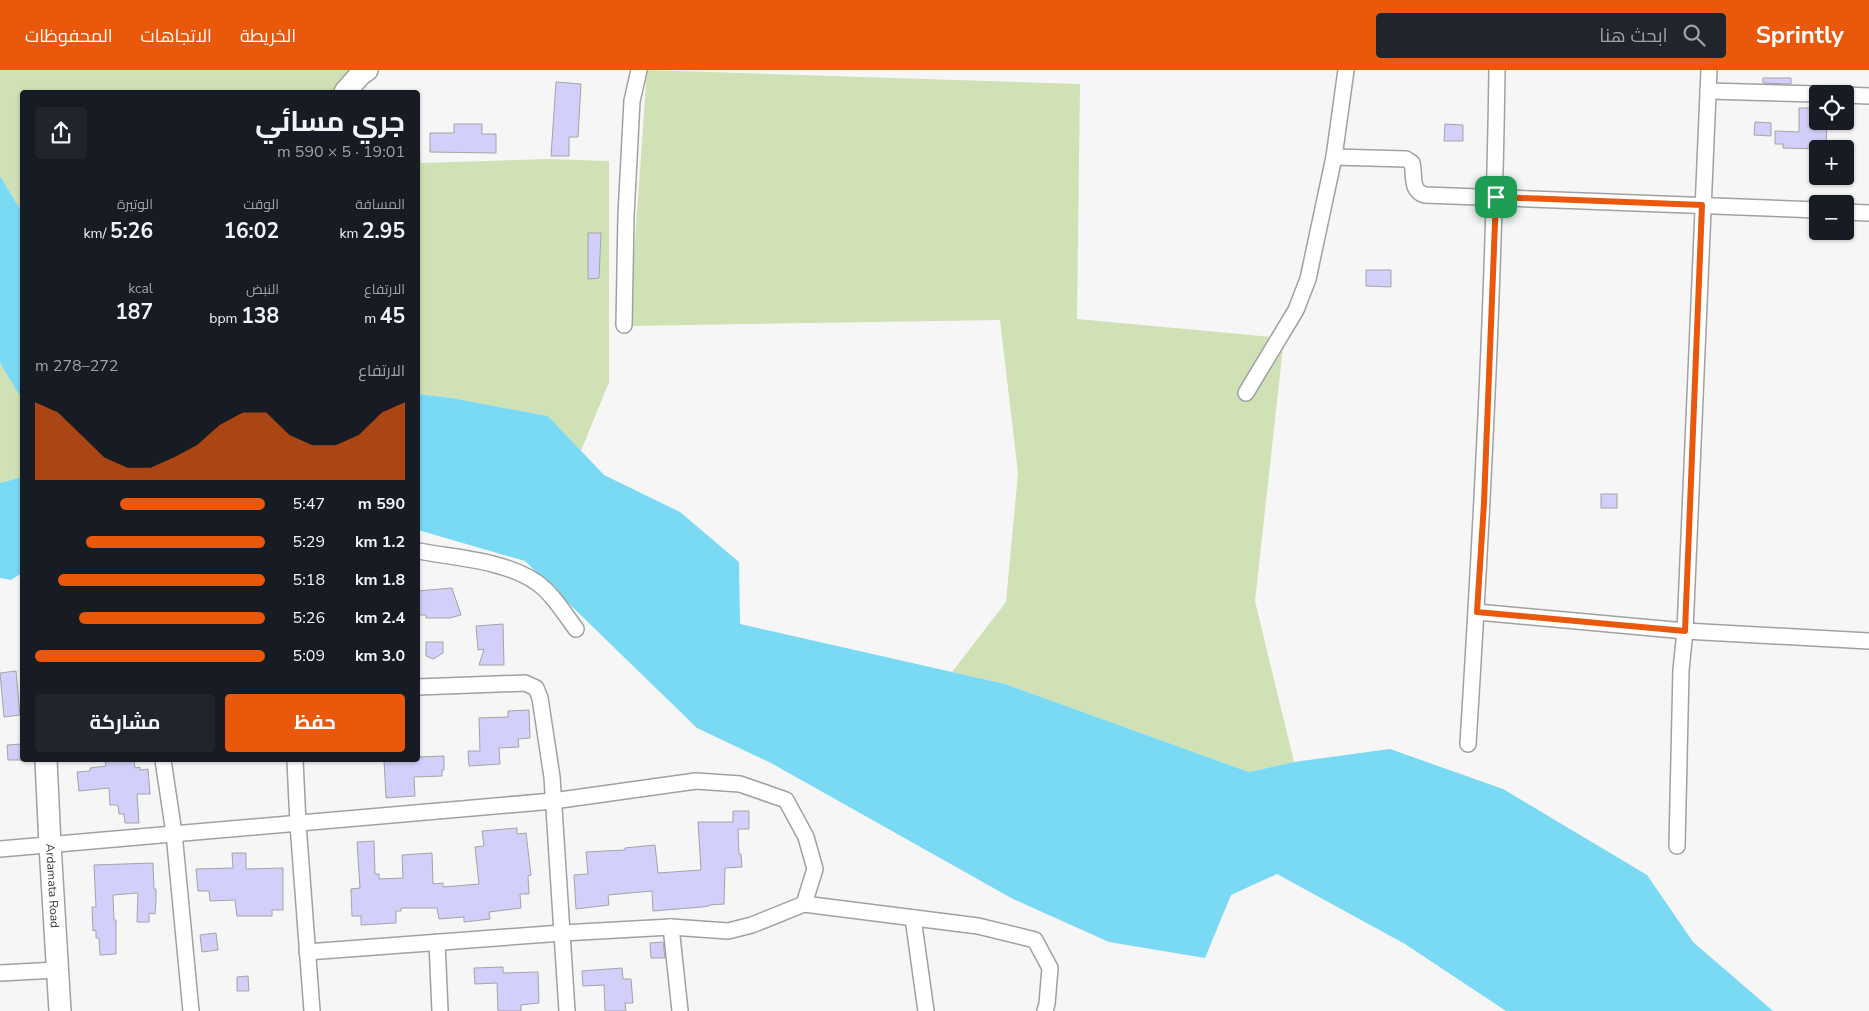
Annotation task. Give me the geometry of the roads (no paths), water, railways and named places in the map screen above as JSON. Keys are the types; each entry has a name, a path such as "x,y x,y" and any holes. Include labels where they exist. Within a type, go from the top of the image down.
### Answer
{"main road":[{"path":"347,90 367,70"},
{"name":"Ardamata Road","path":"46,762 60,1011"}],"street":[{"path":"624,325 626,214 632,101 639,70"},
{"path":"1246,393 1296,310 1308,279 1334,157 1346,70"},
{"path":"1468,744 1484,503 1496,197 1497,70"},
{"path":"1677,846 1681,670 1685,631 1709,70"},
{"path":"1708,91 1809,94"},
{"path":"1854,95 1869,96"},
{"path":"1334,157 1406,158 1412,164 1414,186 1422,194 1809,210"},
{"path":"1854,212 1869,213"},
{"path":"420,551 473,560 510,569 537,583 553,598 576,629"},
{"path":"1477,612 1685,631 1869,642"},
{"path":"420,687 524,683 536,688 540,698 552,777 567,1011"},
{"path":"163,762 174,834 191,1011"},
{"path":"295,762 312,1011"},
{"path":"0,848 553,801 696,781 740,784 786,800 806,838 815,869 804,904"},
{"path":"307,952 562,933 671,928 728,930 752,925 804,904 978,926 1034,940 1050,968 1045,1011"},
{"path":"913,918 926,1011"},
{"path":"671,928 680,1011"},
{"path":"437,942 440,1011"},
{"path":"0,973 57,970"}],"water":[{"path":"0,176 20,209 20,396 0,363"},
{"path":"420,394 452,398 548,416 604,475 680,512 739,562 740,624 1005,684 1249,772 1294,762 1390,749 1503,789 1647,875 1693,942 1773,1011 1506,1011 1405,944 1277,874 1231,895 1205,958 1109,942 1013,899 771,763 697,728 525,561 420,531"},
{"path":"20,478 20,574 11,580 0,578 0,483"}]}
